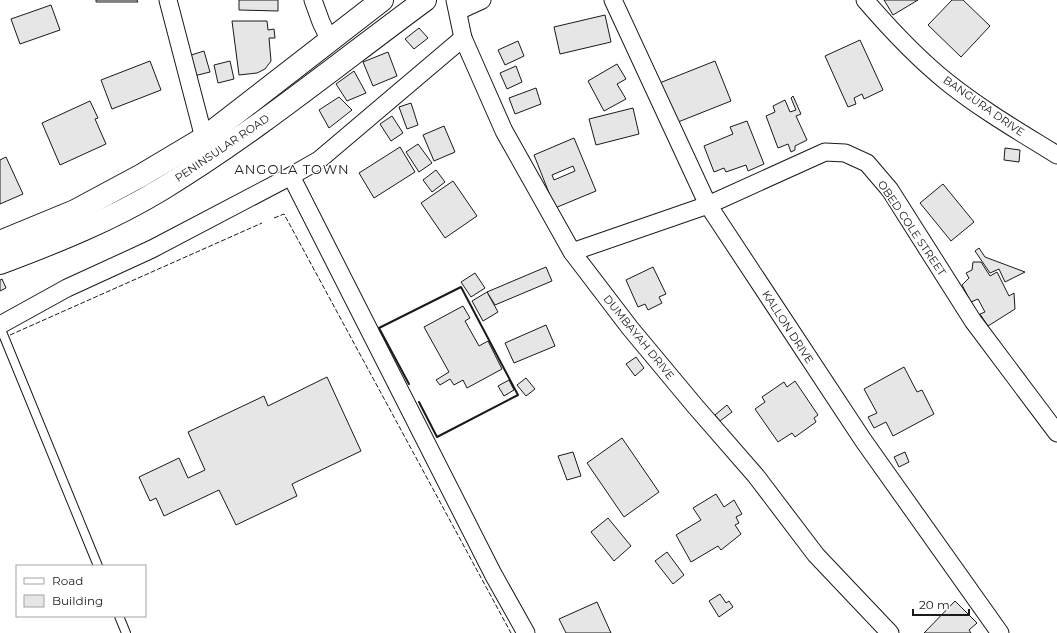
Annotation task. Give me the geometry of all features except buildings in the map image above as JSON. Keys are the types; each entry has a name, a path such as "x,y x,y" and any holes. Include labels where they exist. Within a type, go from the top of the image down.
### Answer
{"main road":[{"name":"PENINSULAR ROAD","path":"0,242 75,211 142,175 204,138 382,0"},
{"name":"PENINSULAR ROAD","path":"0,263 87,229 161,189 212,157 273,114 425,0"}],"street":[{"path":"168,0 204,138"},
{"path":"313,0 320,22 330,41"},
{"path":"456,6 482,0"},
{"name":"KALLON DRIVE","path":"613,0 708,205 863,440 1000,633"},
{"name":"BANGURA DRIVE","path":"865,0 889,28 947,82 994,116 1057,155"},
{"name":"DUMBAYAH DRIVE","path":"456,6 463,38 504,131 572,252 665,370 756,476 816,555 890,633"},
{"path":"0,326 67,288 152,249 319,160 463,38"},
{"name":"OBED COLE STREET","path":"572,252 708,205 824,152 845,153 867,163 890,190 973,321 1057,433"},
{"path":"291,176 493,574 526,633"}],"lane":[{"path":"0,326 98,565"},
{"path":"119,617 126,633"}],"fence":[{"path":"274,218 284,214 511,633"},
{"path":"10,335 262,223"}],"wall":[{"path":"409,384 379,328 461,287 518,395 437,437 419,402"}],"district":[{"name":"ANGOLA TOWN","path":"292,169"}]}
